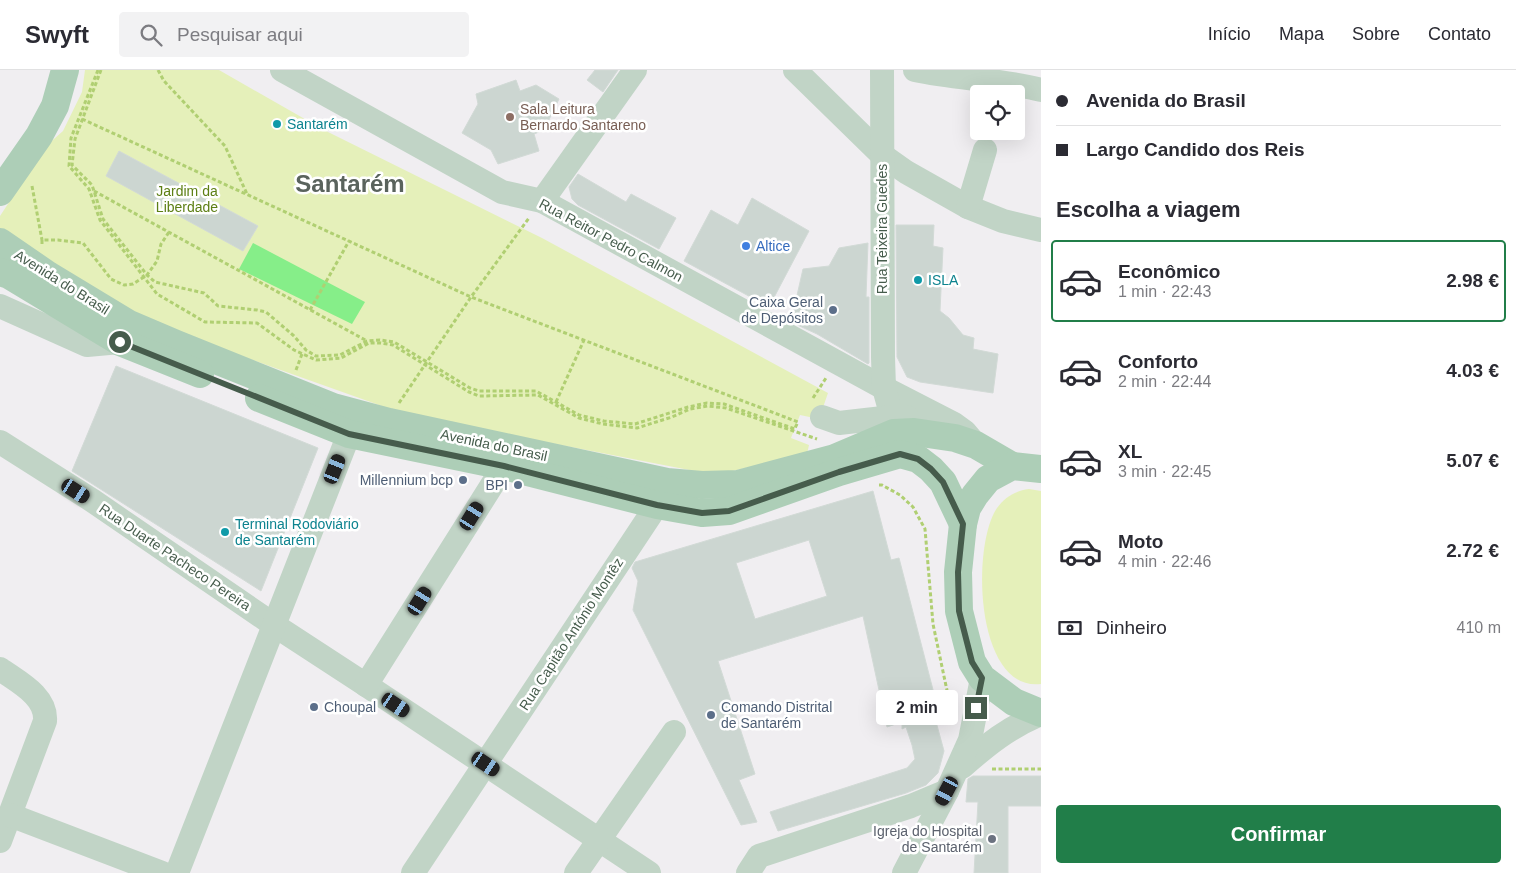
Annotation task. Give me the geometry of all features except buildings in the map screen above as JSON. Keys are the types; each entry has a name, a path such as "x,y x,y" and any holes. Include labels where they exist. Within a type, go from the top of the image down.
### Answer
{"main road":[{"path":"0,192 39,136 54,106 65,70"},
{"name":"Avenida do Brasil","path":"0,242 48,276 129,324 333,407 389,422 667,482 685,484 738,484 835,458 893,425 914,432 947,437 976,445 1012,466"},
{"name":"Avenida do Brasil","path":"0,272 9,275 120,342 349,434 504,466 657,505 702,513 729,511 839,472 900,454 918,459 943,482 963,524"},
{"path":"1041,469 1012,466 988,479 967,508 963,524 958,572 959,611 972,662 982,678 1014,702 1041,714"}],"street":[{"name":"Rua Reitor Pedro Calmon","path":"282,70 502,192 542,202 884,388 954,424 965,432 976,445"},
{"path":"542,202 635,70"},
{"path":"795,70 882,154 906,172 968,207 1003,221 1041,230"},
{"name":"Rua Teixeira Guedes","path":"882,70 884,388"},
{"path":"915,70 943,76 1018,84 1041,90"},
{"path":"968,207 985,150"},
{"path":"0,306 87,345 120,342"},
{"path":"884,388 893,425"},
{"path":"812,411 839,423 893,425 939,417"},
{"path":"177,873 349,434"},
{"name":"Rua Duarte Pacheco Pereira","path":"0,442 649,873"},
{"path":"366,685 504,466"},
{"name":"Rua Capitão António Montêz","path":"413,873 657,505"},
{"path":"0,669 29,689 41,702 46,715 0,841"},
{"path":"904,873 952,781 970,740 982,678"},
{"path":"748,873 759,856 911,806 952,781 989,743 1024,721 1041,714"},
{"path":"576,873 674,732"},
{"path":"10,815 162,873"}],"path":[{"path":"100,70 71,138 69,166 89,189 100,220 146,276 155,282 204,293 218,306 266,312 294,336 306,350 316,356 340,355 367,341 394,342 469,392 479,396 538,395 579,418 604,424 637,428 690,409 708,406 726,408 794,430"},
{"path":"158,70 164,81 225,146 247,195"},
{"path":"54,106 471,297 798,422"},
{"path":"80,119 72,164 92,186 103,218 157,294 205,322 257,323 294,350 316,360 341,358 369,343 393,345 470,388 479,391 536,391 580,415 604,421 635,424 688,407 708,403 724,404 831,444 835,458"},
{"path":"15,169 31,181 43,250"},
{"path":"93,191 367,341"},
{"path":"389,422 395,408 471,297 542,202"},
{"path":"42,240 83,243 111,279 124,285 133,284 146,276 157,261 161,244 169,232"},
{"path":"310,310 349,241"},
{"path":"556,402 584,340"},
{"path":"296,370 302,354"},
{"path":"794,430 798,422 812,411 828,374"},
{"path":"873,486 882,485 900,496 913,507 926,529 933,624 941,667 952,718 970,740"},
{"path":"985,769 1041,769"}],"green space":[{"name":"Jardim da Liberdade","path":"85,70 219,70 324,130 542,238 828,393 819,419 800,415 791,438 809,445 807,454 715,475 407,415 135,318 0,233 0,216 46,146 63,131 82,92"},
{"path":"1029,489 1041,491 1041,684 1019,680 1003,665 991,642 984,613 982,582 984,553 989,527 997,508 1011,495"}],"shaded area":[{"path":"253,243 365,302 352,324 239,269"}],"place":[{"name":"Sala Leitura Bernardo Santareno","path":"510,117"},
{"name":"Santarém","path":"277,124"},
{"name":"Altice","path":"746,246"},
{"name":"ISLA","path":"918,280"},
{"name":"Caixa Geral de Depósitos","path":"833,310"},
{"name":"Millennium bcp","path":"463,480"},
{"name":"BPI","path":"518,485"},
{"name":"Terminal Rodoviário de Santarém","path":"225,532"},
{"name":"Choupal","path":"314,707"},
{"name":"Comando Distrital de Santarém","path":"711,715"},
{"name":"Igreja do Hospital de Santarém","path":"992,839"}],"district":[{"name":"Santarém","path":"350,184"}],"route":[{"path":"120,342 349,434 504,466 657,505 702,513 729,511 839,472 900,454 918,459 943,482 963,524 958,572 959,611 972,662 982,678 976,708"}]}
